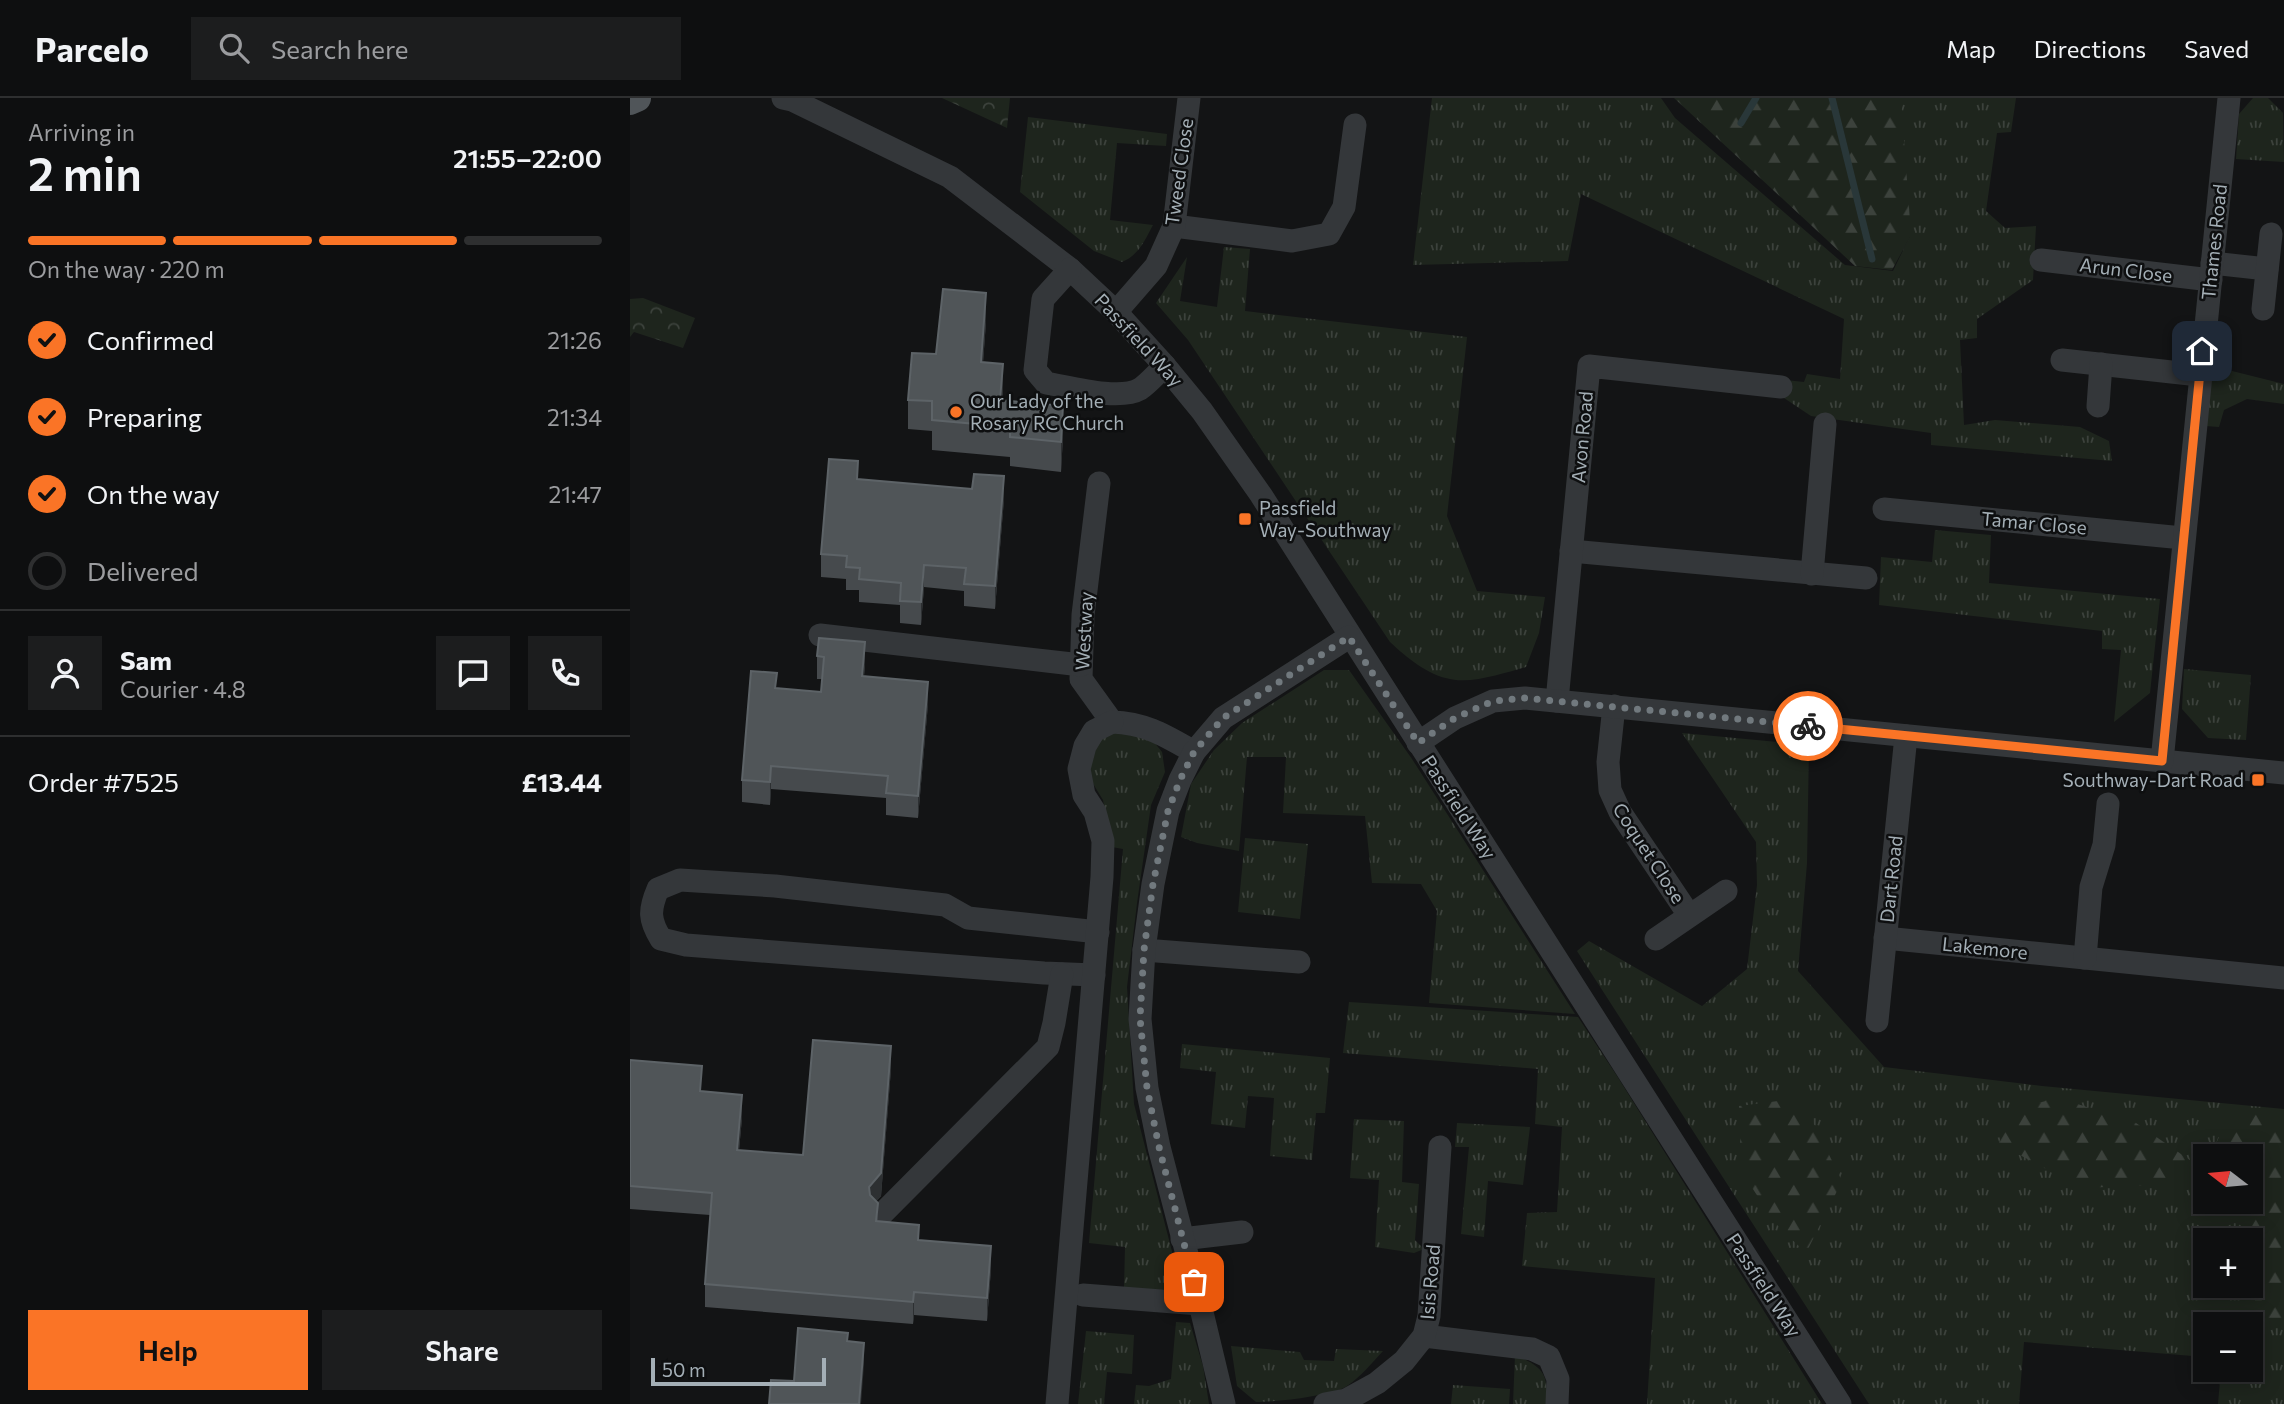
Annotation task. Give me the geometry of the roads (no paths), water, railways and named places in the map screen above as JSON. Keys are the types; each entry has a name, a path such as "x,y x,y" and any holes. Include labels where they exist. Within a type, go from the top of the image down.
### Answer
{"main road":[{"path":"630,101 636,98"}],"street":[{"name":"Tweed Close","path":"1116,312 1156,266 1174,226 1189,98"},
{"name":"Thames Road","path":"2162,761 2229,98"},
{"name":"Passfield Way","path":"788,99 950,177 1070,269 1116,312 1202,411 1261,495 1840,1404"},
{"path":"1174,226 1292,241 1329,234 1344,207 1355,125"},
{"path":"2263,309 2270,234"},
{"name":"Arun Close","path":"2041,260 2212,271 2267,269"},
{"path":"1070,269 1043,299 1035,370 1046,383 1116,394 1130,393 1140,389 1165,366"},
{"path":"2062,360 2199,375"},
{"path":"2098,405 2101,364"},
{"name":"Avon Road","path":"1557,701 1589,366 1781,387"},
{"path":"1812,573 1825,424"},
{"name":"Westway","path":"1099,484 1083,615 1081,679 1112,722"},
{"name":"Tamar Close","path":"1884,509 2183,538"},
{"path":"1571,551 1866,579"},
{"path":"820,635 1081,665"},
{"path":"1224,1404 1159,1147 1147,1088 1140,1018 1144,950 1153,884 1168,811 1194,752 1223,718 1349,637"},
{"path":"1418,743 1455,718 1493,701 1525,698 2284,773"},
{"name":"Coquet Close","path":"1614,706 1608,762 1610,790 1620,812 1689,915"},
{"path":"1057,1404 1098,932 1103,841 1095,811 1084,795 1079,769 1085,746 1094,731 1112,722 1151,728 1194,752"},
{"name":"Dart Road","path":"1877,1021 1906,736"},
{"path":"2085,958 2091,887 2104,845 2108,804"},
{"path":"1094,975 686,945 661,939 652,925 652,905 658,889 680,880 775,886 945,905 968,918 1098,932"},
{"path":"1656,939 1726,891"},
{"name":"Lakemore","path":"1885,938 2284,978"},
{"path":"1144,950 1299,962"},
{"path":"883,1213 1048,1047 1062,974"},
{"name":"Isis Road","path":"1325,1404 1346,1400 1377,1383 1404,1361 1424,1336 1429,1315 1440,1147"},
{"path":"1182,1239 1242,1232"},
{"path":"1083,1295 1200,1304"},
{"path":"1424,1336 1532,1349 1549,1357 1558,1379 1557,1404"}],"waterway":[{"path":"1741,123 1756,98"},
{"path":"1832,98 1872,259"}],"place":[{"name":"Our Lady of the Rosary RC Church","path":"956,412"},
{"name":"Passfield Way-Southway","path":"1245,519"},
{"name":"Southway-Dart Road","path":"2258,780"}]}
